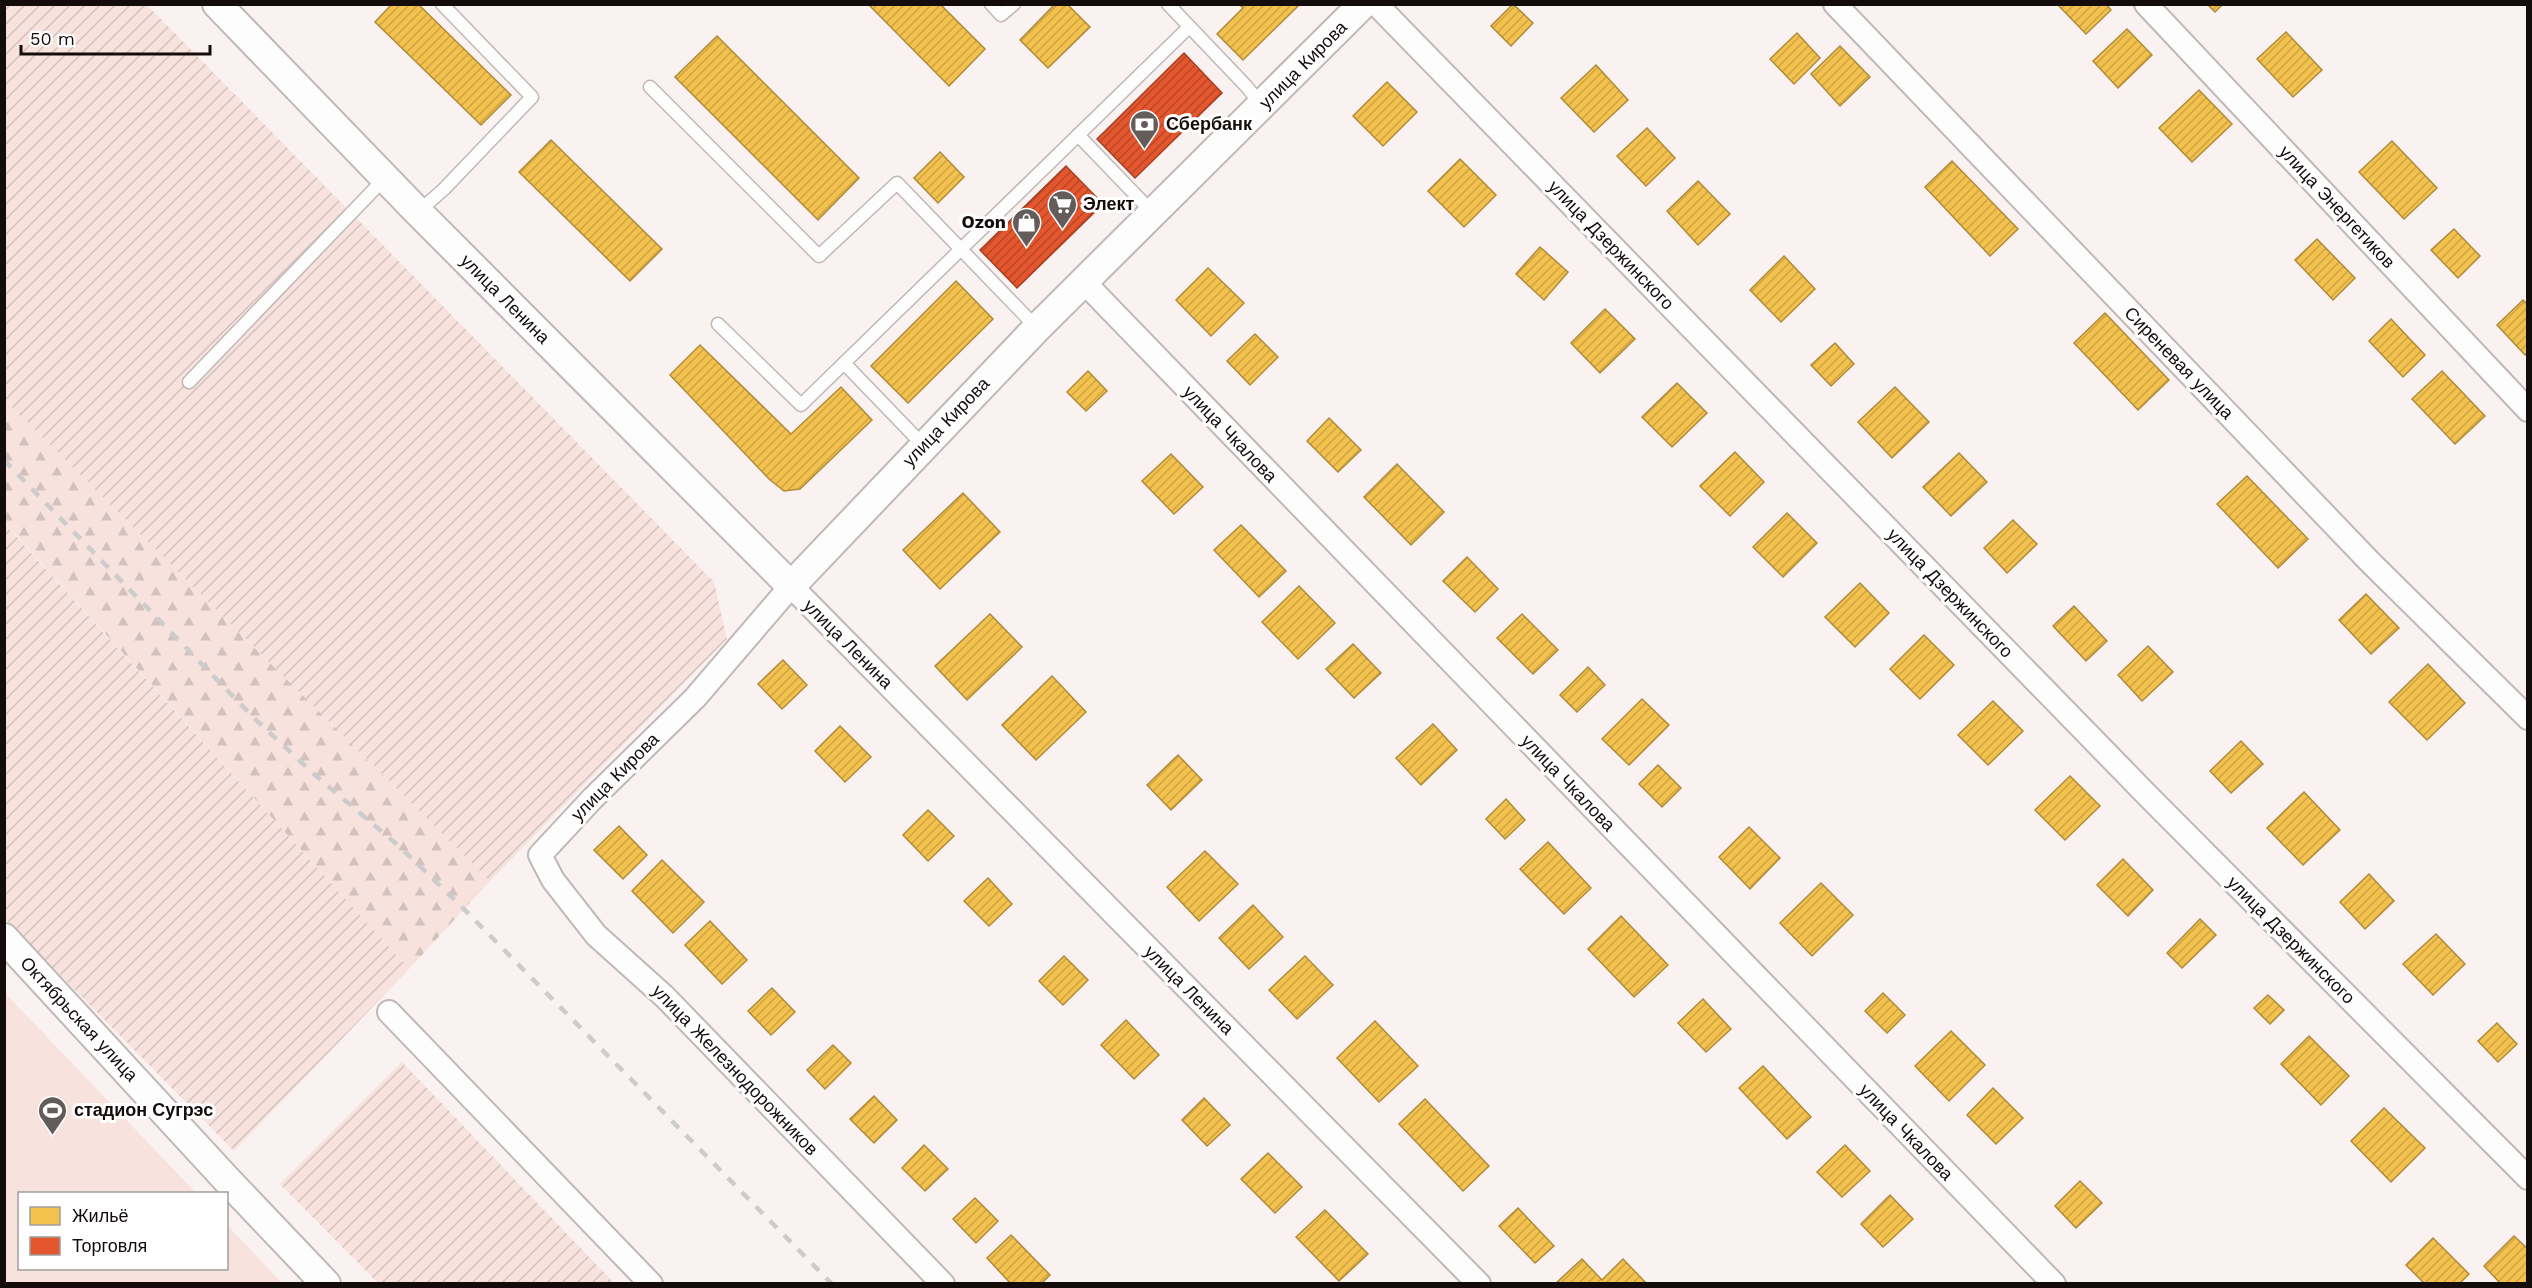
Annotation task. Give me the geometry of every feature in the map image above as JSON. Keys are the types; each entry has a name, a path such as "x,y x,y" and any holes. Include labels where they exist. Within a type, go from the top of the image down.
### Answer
{"street":[{"name":"улица Ленина","path":"217,4 418,212 791,586 1479,1284"},
{"name":"улица Кирова","path":"542,850 695,698 791,586 1036,328 1363,4"},
{"name":"улица Дзержинского","path":"1376,4 2149,798 2528,1178"},
{"name":"Сиреневая улица","path":"1835,4 2370,562 2528,718"},
{"name":"улица Энергетиков","path":"2146,4 2528,410"},
{"name":"улица Чкалова","path":"1083,281 2054,1284"},
{"name":"улица Железнодорожников","path":"542,850 540,855 546,869 596,935 665,997 943,1284"},
{"name":"Октябрьская улица","path":"4,938 326,1284"},
{"path":"389,1012 651,1284"}],"lane":[{"path":"418,212 444,189 532,97 442,4"},
{"path":"991,4 1001,15 1014,4"},
{"path":"1168,4 1247,87 1262,106"},
{"path":"718,324 801,405 1189,27"},
{"path":"650,87 819,256 897,183 962,248 1036,328"},
{"path":"1078,135 1153,213"},
{"path":"189,382 385,178"},
{"path":"843,363 923,445"}],"green space":[{"path":"4,5 147,5 714,582 727,639 490,881 5,400"},
{"path":"5,400 490,881 409,969 5,523"},
{"path":"4,523 409,969 234,1151 5,919"},
{"name":"стадион Сугрэс","path":"5,993 195,1192 18,1192 18,1270 228,1270 228,1226 282,1283 5,1283"},
{"path":"402,1062 614,1283 378,1283 280,1184"}],"building: Жильё":[{"path":"392,4 418,4 511,95 481,125 375,22"},
{"path":"868,4 940,4 985,49 949,86"},
{"path":"1055,4 1067,4 1090,27 1048,68 1020,40"},
{"path":"1239,4 1297,4 1298,6 1243,60 1217,34 1243,8"},
{"path":"1513,4 1533,23 1511,46 1491,26"},
{"path":"2057,4 2106,4 2111,10 2086,34"},
{"path":"2207,4 2223,4 2215,12"},
{"path":"2127,29 2152,55 2118,88 2093,61"},
{"path":"2286,32 2322,70 2293,97 2257,59"},
{"path":"1797,33 1820,58 1794,84 1770,59"},
{"path":"717,36 859,178 818,220 675,77"},
{"path":"1840,46 1870,77 1840,106 1811,74"},
{"path":"1596,65 1628,100 1594,132 1561,98"},
{"path":"1387,82 1417,112 1383,146 1353,116"},
{"path":"2199,90 2232,124 2192,162 2159,128"},
{"path":"1647,128 1675,158 1646,186 1617,156"},
{"path":"551,140 662,249 630,281 519,172"},
{"path":"2392,141 2437,188 2404,219 2359,172"},
{"path":"940,152 964,177 938,203 914,178"},
{"path":"1460,159 1496,195 1464,227 1428,191"},
{"path":"1952,161 2018,229 1990,256 1925,187"},
{"path":"1698,181 1730,214 1698,245 1667,211"},
{"path":"2454,229 2480,256 2458,278 2431,250"},
{"path":"2317,239 2355,278 2333,300 2295,260"},
{"path":"1540,247 1568,272 1544,300 1516,274"},
{"path":"1784,256 1815,289 1781,322 1750,290"},
{"path":"1208,268 1244,303 1211,336 1176,300"},
{"path":"956,281 993,319 908,403 871,366"},
{"path":"2523,300 2528,305 2528,352 2525,355 2497,325"},
{"path":"1605,309 1635,339 1600,373 1571,343"},
{"path":"2105,313 2169,380 2138,410 2074,343"},
{"path":"2391,319 2425,355 2403,377 2369,341"},
{"path":"1255,334 1278,357 1250,385 1227,361"},
{"path":"1835,343 1854,364 1831,386 1811,365"},
{"path":"700,345 791,434 841,387 872,420 800,489 784,491 769,479 670,375"},
{"path":"1088,371 1107,391 1086,411 1067,392"},
{"path":"2442,371 2485,416 2455,444 2412,399"},
{"path":"1677,383 1707,413 1672,447 1642,417"},
{"path":"1895,387 1929,422 1892,458 1858,422"},
{"path":"1329,418 1361,450 1338,472 1307,441"},
{"path":"1735,452 1764,482 1730,516 1700,486"},
{"path":"1959,453 1987,482 1951,516 1923,487"},
{"path":"1171,454 1203,487 1174,514 1142,481"},
{"path":"1397,464 1444,512 1411,545 1364,497"},
{"path":"2247,476 2308,539 2278,568 2217,504"},
{"path":"963,493 1000,532 940,589 903,550"},
{"path":"1787,513 1817,543 1783,577 1753,547"},
{"path":"2013,520 2037,544 2007,573 1984,548"},
{"path":"1241,525 1286,571 1259,597 1214,550"},
{"path":"1467,557 1498,589 1475,612 1443,581"},
{"path":"1860,583 1889,613 1855,647 1825,617"},
{"path":"1299,586 1335,623 1298,659 1262,622"},
{"path":"2366,594 2399,628 2371,654 2339,620"},
{"path":"2074,606 2107,641 2086,661 2053,626"},
{"path":"990,614 1022,647 967,700 935,666"},
{"path":"1522,614 1558,650 1533,674 1497,638"},
{"path":"1924,635 1954,665 1920,699 1890,669"},
{"path":"1353,644 1381,673 1354,698 1326,669"},
{"path":"2148,646 2173,672 2142,701 2118,675"},
{"path":"783,660 807,685 782,709 758,684"},
{"path":"2428,664 2465,703 2427,740 2389,702"},
{"path":"1588,667 1605,685 1577,712 1560,695"},
{"path":"1052,676 1086,712 1036,760 1002,725"},
{"path":"1642,699 1669,725 1629,765 1602,739"},
{"path":"1993,701 2023,731 1988,765 1958,735"},
{"path":"1433,724 1457,750 1421,785 1396,758"},
{"path":"840,726 871,757 845,782 815,751"},
{"path":"2241,741 2263,764 2231,793 2210,771"},
{"path":"1178,755 1202,780 1171,810 1147,785"},
{"path":"1658,765 1681,788 1662,807 1639,784"},
{"path":"2070,776 2100,806 2065,840 2035,810"},
{"path":"2304,792 2340,830 2303,865 2267,828"},
{"path":"1506,799 1525,820 1505,839 1486,819"},
{"path":"928,810 954,836 928,861 903,835"},
{"path":"619,826 647,855 623,879 594,850"},
{"path":"1749,827 1780,858 1750,889 1719,857"},
{"path":"1548,842 1591,888 1564,914 1520,869"},
{"path":"1205,851 1238,884 1199,921 1167,887"},
{"path":"2123,859 2153,890 2128,916 2097,885"},
{"path":"662,860 704,902 673,933 632,891"},
{"path":"2369,874 2394,901 2365,929 2340,902"},
{"path":"988,878 1012,904 989,926 964,901"},
{"path":"1821,883 1853,915 1812,956 1780,923"},
{"path":"1253,905 1283,937 1249,969 1219,938"},
{"path":"1621,916 1668,965 1634,997 1588,949"},
{"path":"2200,919 2216,935 2182,968 2167,953"},
{"path":"710,921 747,960 722,984 685,945"},
{"path":"2436,934 2465,964 2433,995 2403,964"},
{"path":"1064,956 1088,980 1063,1005 1039,981"},
{"path":"1305,956 1333,985 1297,1019 1269,990"},
{"path":"772,988 795,1012 771,1035 748,1011"},
{"path":"1883,993 1905,1015 1887,1033 1865,1011"},
{"path":"2268,995 2284,1010 2270,1024 2254,1008"},
{"path":"1703,999 1731,1029 1706,1052 1678,1023"},
{"path":"1126,1020 1159,1055 1134,1079 1101,1045"},
{"path":"1375,1021 1418,1066 1379,1102 1337,1058"},
{"path":"2497,1023 2517,1044 2498,1062 2478,1041"},
{"path":"1951,1031 1985,1065 1949,1101 1915,1066"},
{"path":"2309,1036 2349,1076 2321,1105 2281,1064"},
{"path":"833,1045 851,1063 825,1089 807,1070"},
{"path":"1763,1066 1811,1117 1787,1139 1739,1088"},
{"path":"1993,1088 2023,1118 1996,1144 1967,1115"},
{"path":"874,1096 897,1120 874,1143 850,1119"},
{"path":"1204,1098 1230,1125 1207,1146 1182,1120"},
{"path":"1425,1099 1489,1166 1463,1191 1399,1124"},
{"path":"2384,1108 2425,1148 2391,1182 2351,1141"},
{"path":"924,1145 948,1169 925,1191 902,1168"},
{"path":"1845,1145 1870,1171 1842,1197 1817,1172"},
{"path":"1268,1153 1302,1187 1275,1213 1241,1179"},
{"path":"2080,1181 2102,1203 2076,1228 2055,1206"},
{"path":"1890,1195 1913,1219 1883,1247 1861,1224"},
{"path":"975,1198 998,1221 976,1243 953,1219"},
{"path":"1518,1208 1554,1246 1535,1263 1499,1226"},
{"path":"1325,1210 1368,1254 1339,1281 1296,1237"},
{"path":"1011,1235 1050,1275 1041,1284 1011,1284 987,1258"},
{"path":"2514,1236 2528,1249 2528,1281 2525,1284 2501,1284 2484,1266"},
{"path":"2433,1238 2469,1274 2459,1284 2425,1284 2406,1265"},
{"path":"1582,1259 1602,1280 1623,1259 1647,1284 1555,1284"}],"building: Торговля":[{"path":"1184,53 1222,93 1135,178 1097,139"},
{"path":"1066,166 1103,204 1017,288 980,250"}],"railway":[{"path":"4,460 255,719 315,775 400,847 460,905 832,1284"}],"place":[{"name":"Сбербанк","path":"1145,150"},
{"name":"Элект","path":"1062,230"},
{"name":"Ozon","path":"1027,248"},
{"name":"стадион Сугрэс","path":"53,1136"}]}
